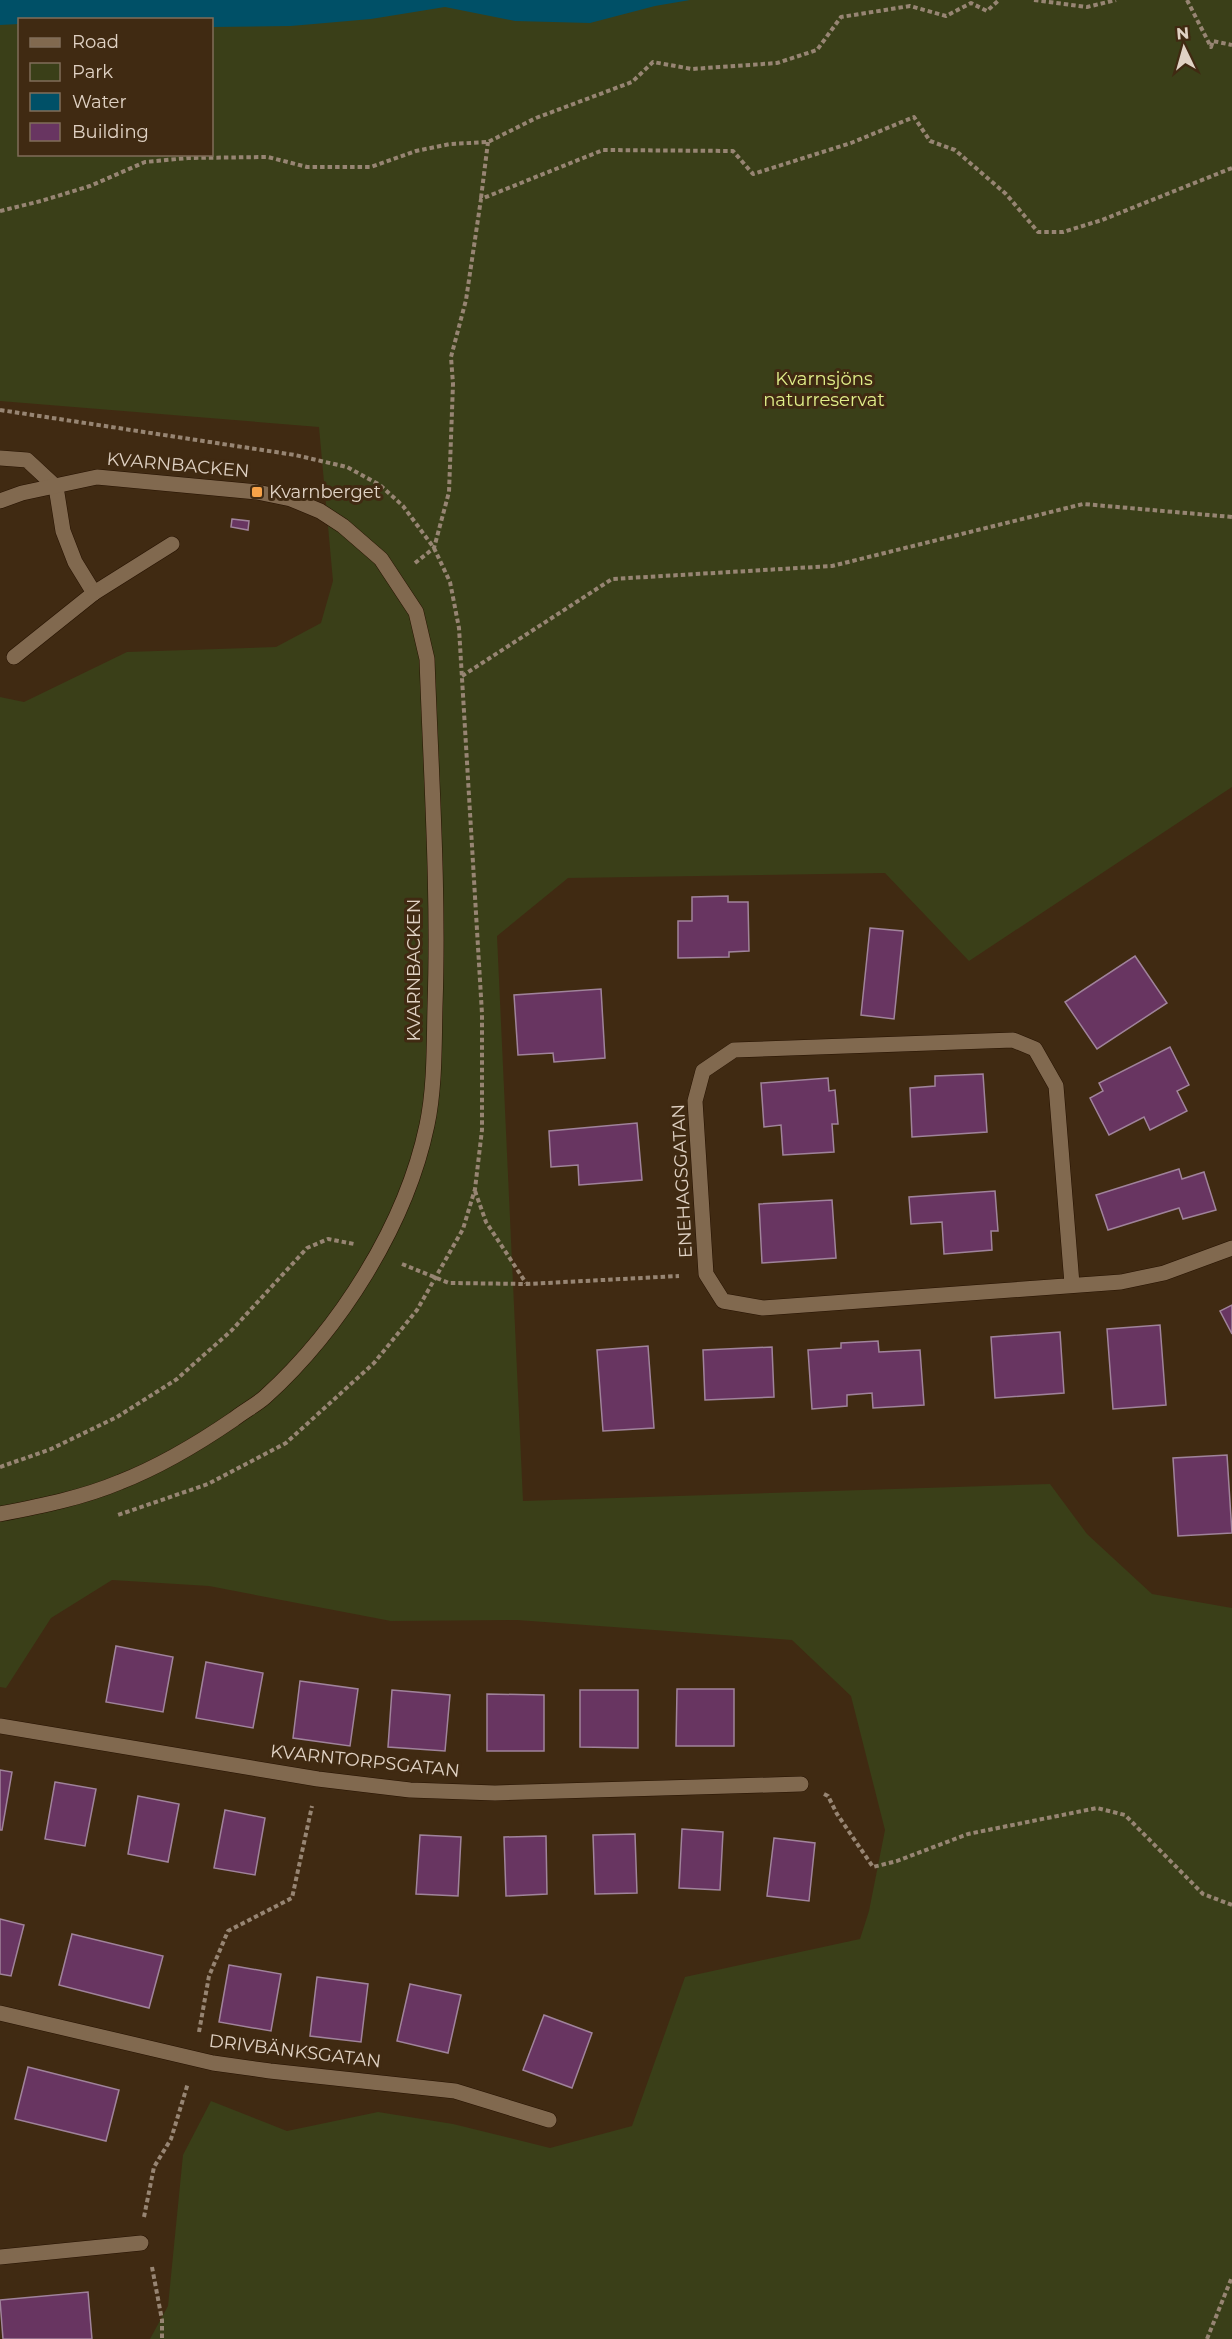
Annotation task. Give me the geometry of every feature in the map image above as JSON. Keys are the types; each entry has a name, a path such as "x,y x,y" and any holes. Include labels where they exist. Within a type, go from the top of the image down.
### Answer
{"street":[{"path":"0,458 27,460 56,487 63,531 75,562 94,593"},
{"name":"KVARNBACKEN","path":"0,501 22,493 98,477 257,492 291,499 320,511 343,526 381,559 416,612 427,659 437,958 433,1057 427,1125 409,1183 379,1254 352,1297 306,1354 264,1397 208,1437 167,1460 120,1482 61,1502 0,1514"},
{"path":"14,657 94,593 172,544"},
{"name":"ENEHAGSGATAN","path":"1072,1284 1056,1086 1035,1049 1013,1040 734,1050 703,1071 695,1101 706,1274 723,1300 763,1308 1121,1281 1164,1273 1232,1248"},
{"name":"KVARNTORPSGATAN","path":"0,1726 318,1779 410,1790 495,1793 801,1784"},
{"name":"DRIVBÄNKSGATAN","path":"0,2013 213,2063 270,2072 455,2091 549,2120"},
{"path":"0,2257 141,2243"}],"path":[{"path":"0,211 90,186 145,162 188,158 268,158 307,167 371,167 416,151 450,144 488,142 536,118 632,82 653,62 692,69 777,63 817,50 841,17 910,6 946,16 971,3 987,11 999,0"},
{"path":"1034,0 1087,7 1116,0"},
{"path":"1187,0 1211,47 1214,41 1232,45"},
{"path":"481,199 603,150 733,152 753,174 851,143 914,117 930,141 955,150 1006,194 1038,232 1063,232 1102,220 1232,168"},
{"path":"396,579 434,548 449,492 453,384 451,357 466,300 488,142"},
{"path":"0,410 294,455 347,467 380,485 403,506 434,548 450,582 459,628 482,1014 482,1130 475,1189 463,1230 417,1310 374,1363 286,1443 208,1484 113,1516"},
{"path":"461,676 612,579 832,566 1083,504 1232,518"},
{"path":"475,1189 486,1222 527,1284"},
{"path":"0,1467 51,1449 117,1417 177,1379 232,1330 307,1248 328,1239 350,1243 449,1283 527,1284 706,1274"},
{"path":"209,1976 228,1931 292,1898 318,1779"},
{"path":"801,1784 828,1796 837,1814 873,1867 897,1861 968,1834 1097,1808 1125,1815 1203,1894 1232,1905"},
{"path":"154,2167 141,2243 155,2275 162,2320 162,2339"},
{"path":"1207,2339 1232,2277"}],"green space":[{"name":"Kvarnsjöns naturreservat","path":"0,0 1232,0 1232,787 969,961 885,873 568,878 497,936 523,1501 1050,1484 1087,1534 1152,1594 1232,1608 1232,2339 150,2339 168,2306 183,2155 211,2101 287,2131 378,2112 453,2124 550,2148 632,2126 685,1977 860,1939 869,1911 885,1830 851,1696 792,1640 517,1620 391,1621 209,1586 112,1580 51,1618 6,1688 0,1687 0,697 24,702 127,652 276,647 321,623 333,581 319,427 0,401"}],"water":[{"path":"0,0 690,0 655,6 590,23 515,21 445,7 371,19 291,26 213,27 213,18 18,18 18,24 0,25"}],"building":[{"path":"232,519 249,521 248,530 231,527"},
{"path":"728,896 728,902 748,902 749,951 729,952 729,957 678,958 678,921 692,921 692,897"},
{"path":"870,928 903,931 894,1019 861,1015"},
{"path":"1135,956 1167,1003 1097,1049 1065,1002"},
{"path":"601,989 605,1058 554,1062 553,1053 518,1055 514,995"},
{"path":"1170,1047 1189,1085 1177,1091 1187,1111 1150,1130 1144,1117 1109,1135 1090,1098 1103,1091 1099,1083"},
{"path":"983,1074 987,1132 912,1137 910,1088 935,1086 935,1076"},
{"path":"828,1078 829,1091 835,1090 838,1124 832,1124 834,1152 783,1155 781,1125 764,1127 761,1083"},
{"path":"637,1123 642,1180 579,1185 578,1165 551,1167 549,1131"},
{"path":"1179,1169 1182,1179 1204,1172 1216,1210 1183,1219 1179,1208 1108,1230 1096,1195"},
{"path":"995,1191 998,1231 991,1231 992,1250 944,1254 942,1222 911,1224 909,1197"},
{"path":"832,1200 836,1258 762,1263 759,1204"},
{"path":"1232,1305 1232,1334 1220,1311"},
{"path":"1160,1325 1166,1405 1113,1409 1107,1329"},
{"path":"1060,1332 1064,1393 995,1398 991,1337"},
{"path":"878,1341 879,1352 920,1350 924,1405 873,1408 872,1393 847,1395 847,1406 812,1409 808,1350 841,1348 841,1343"},
{"path":"648,1346 654,1428 603,1431 597,1350"},
{"path":"772,1347 774,1397 705,1400 703,1350"},
{"path":"1227,1455 1232,1533 1178,1536 1173,1458"},
{"path":"116,1646 173,1657 163,1712 106,1702"},
{"path":"206,1662 263,1673 253,1728 196,1718"},
{"path":"300,1681 358,1689 350,1746 293,1738"},
{"path":"677,1689 734,1689 734,1746 676,1746"},
{"path":"392,1690 450,1695 445,1751 388,1747"},
{"path":"580,1690 638,1690 638,1748 580,1747"},
{"path":"487,1694 544,1695 544,1751 487,1751"},
{"path":"0,1770 12,1772 2,1830 0,1830"},
{"path":"55,1782 96,1789 85,1846 45,1839"},
{"path":"138,1796 179,1804 168,1862 128,1854"},
{"path":"225,1810 265,1818 255,1875 214,1868"},
{"path":"682,1829 723,1832 720,1890 679,1888"},
{"path":"635,1834 637,1893 595,1894 593,1835"},
{"path":"420,1835 461,1837 458,1896 416,1894"},
{"path":"546,1836 547,1894 506,1896 504,1837"},
{"path":"774,1838 815,1843 809,1901 767,1896"},
{"path":"0,1919 24,1925 11,1976 0,1974"},
{"path":"72,1934 163,1956 149,2008 59,1985"},
{"path":"229,1965 281,1974 271,2031 219,2022"},
{"path":"317,1977 368,1984 361,2042 310,2036"},
{"path":"410,1984 461,1995 448,2053 397,2041"},
{"path":"544,2015 592,2033 572,2088 523,2070"},
{"path":"28,2067 119,2090 106,2141 15,2119"},
{"path":"88,2292 92,2339 3,2339 0,2300"}],"place":[{"name":"Kvarnberget","path":"257,492"}]}
